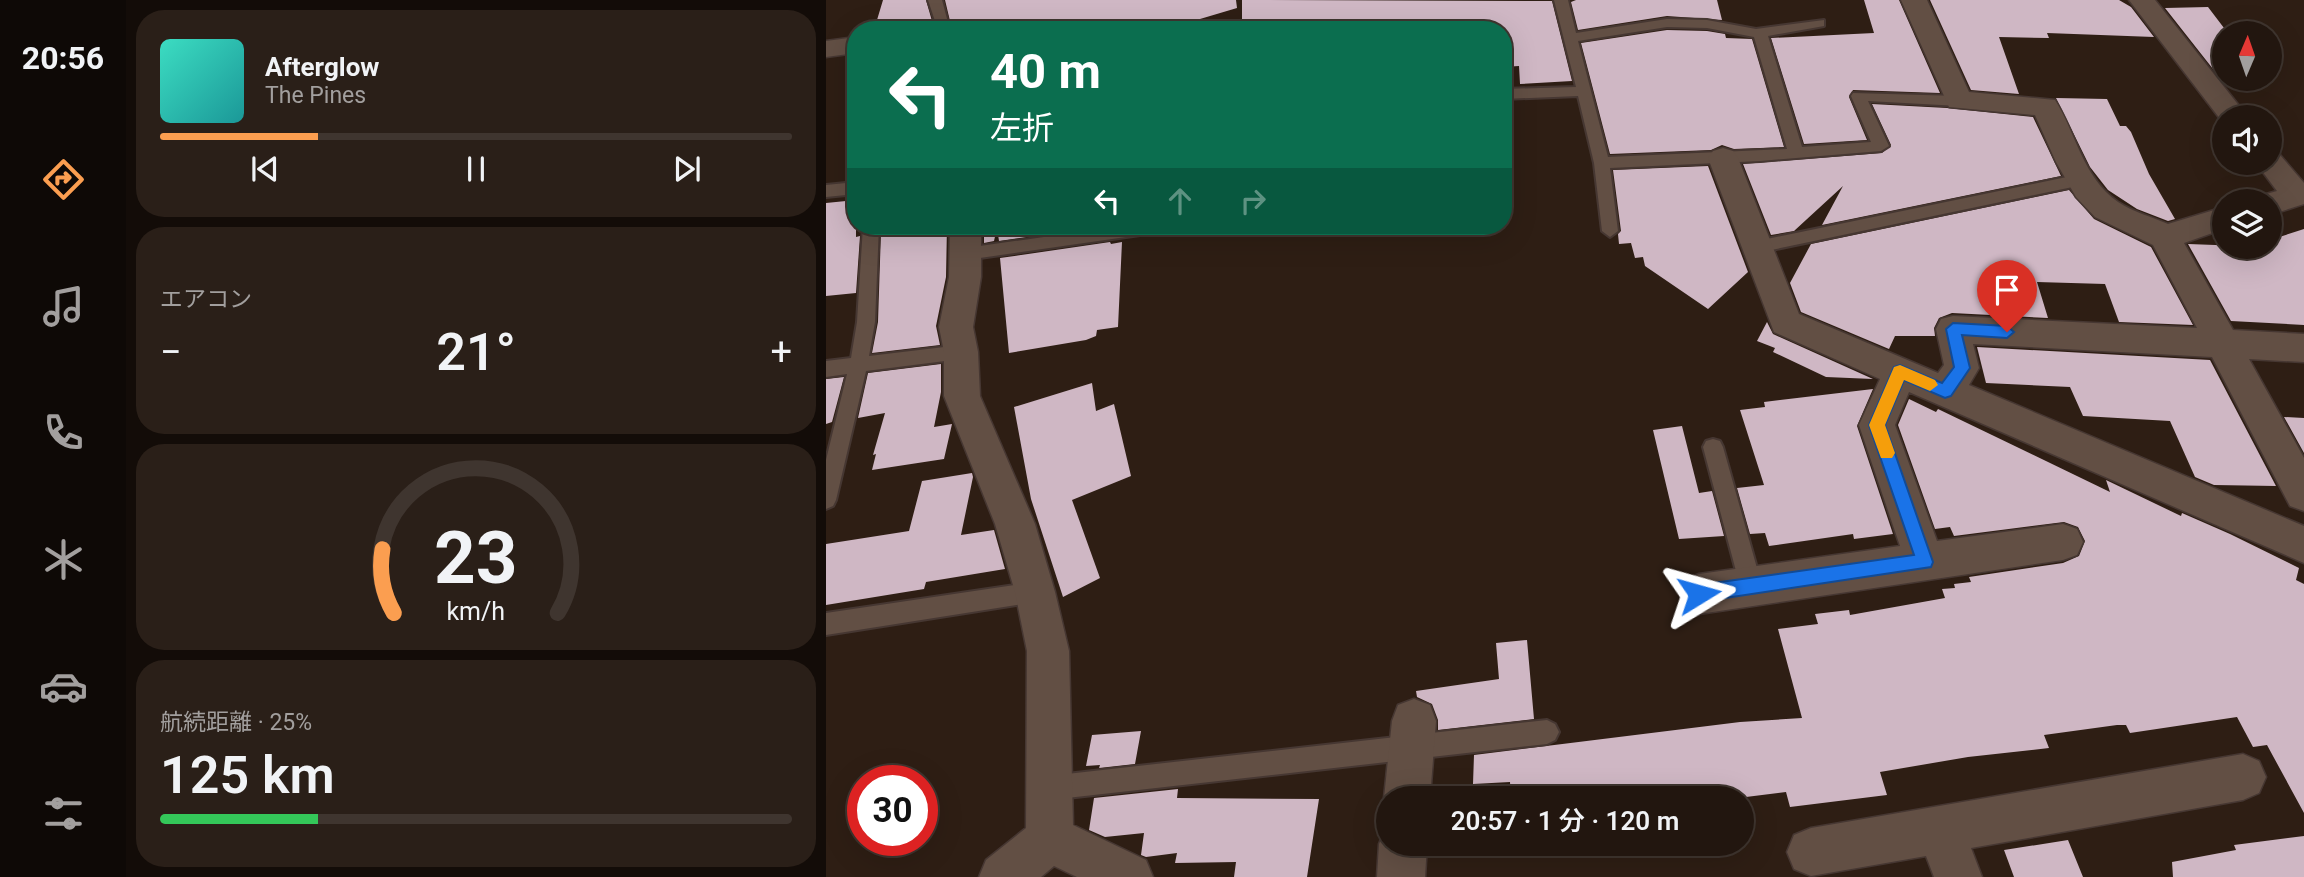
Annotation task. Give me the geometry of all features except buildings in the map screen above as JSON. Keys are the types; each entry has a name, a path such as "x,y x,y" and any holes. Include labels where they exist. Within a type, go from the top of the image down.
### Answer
{"street":[{"path":"1914,0 1959,101 2045,106 2088,193 2105,209 2150,227 2165,237 2304,492"},
{"path":"2143,0 2225,105"},
{"path":"826,49 847,46"},
{"path":"1723,158 1786,323 2304,545"},
{"path":"2281,175 2297,195 2282,200"},
{"path":"2165,237 2212,223"},
{"path":"965,240 956,327 961,352 962,396 1015,524 1035,592 1048,651 1050,839"},
{"path":"1945,391 1962,368 1953,329 2304,348"},
{"path":"1900,372 1877,425 1925,562"},
{"path":"1699,594 2063,542"},
{"path":"1408,786 1413,734"},
{"path":"1811,852 2243,777"},
{"path":"1941,830 1958,877"},
{"path":"1003,877 1050,839"},
{"path":"1050,839 1129,877"},
{"path":"1401,877 1402,856"}],"lane":[{"path":"935,0 940,21"},
{"path":"1561,0 1602,163 1610,231"},
{"path":"1571,38 1667,23 1707,24 1760,33 1819,23"},
{"path":"1760,33 1796,153"},
{"path":"1512,94 1582,91"},
{"path":"1602,163 1723,158 1881,146 1858,96 1959,101"},
{"path":"1757,247 2081,180"},
{"path":"826,191 847,189"},
{"path":"826,499 859,364 866,321 871,235"},
{"path":"965,240 1041,235"},
{"path":"826,369 961,352"},
{"path":"1713,447 1751,586"},
{"path":"826,624 1035,592"},
{"path":"1049,788 1413,734 1548,732"}],"slow traffic":[{"path":"1886,453 1877,425 1900,372 1930,385"}],"route":[{"path":"1699,594 1925,562 1877,425 1900,372 1945,391 1962,368 1953,329 2007,332"}]}
